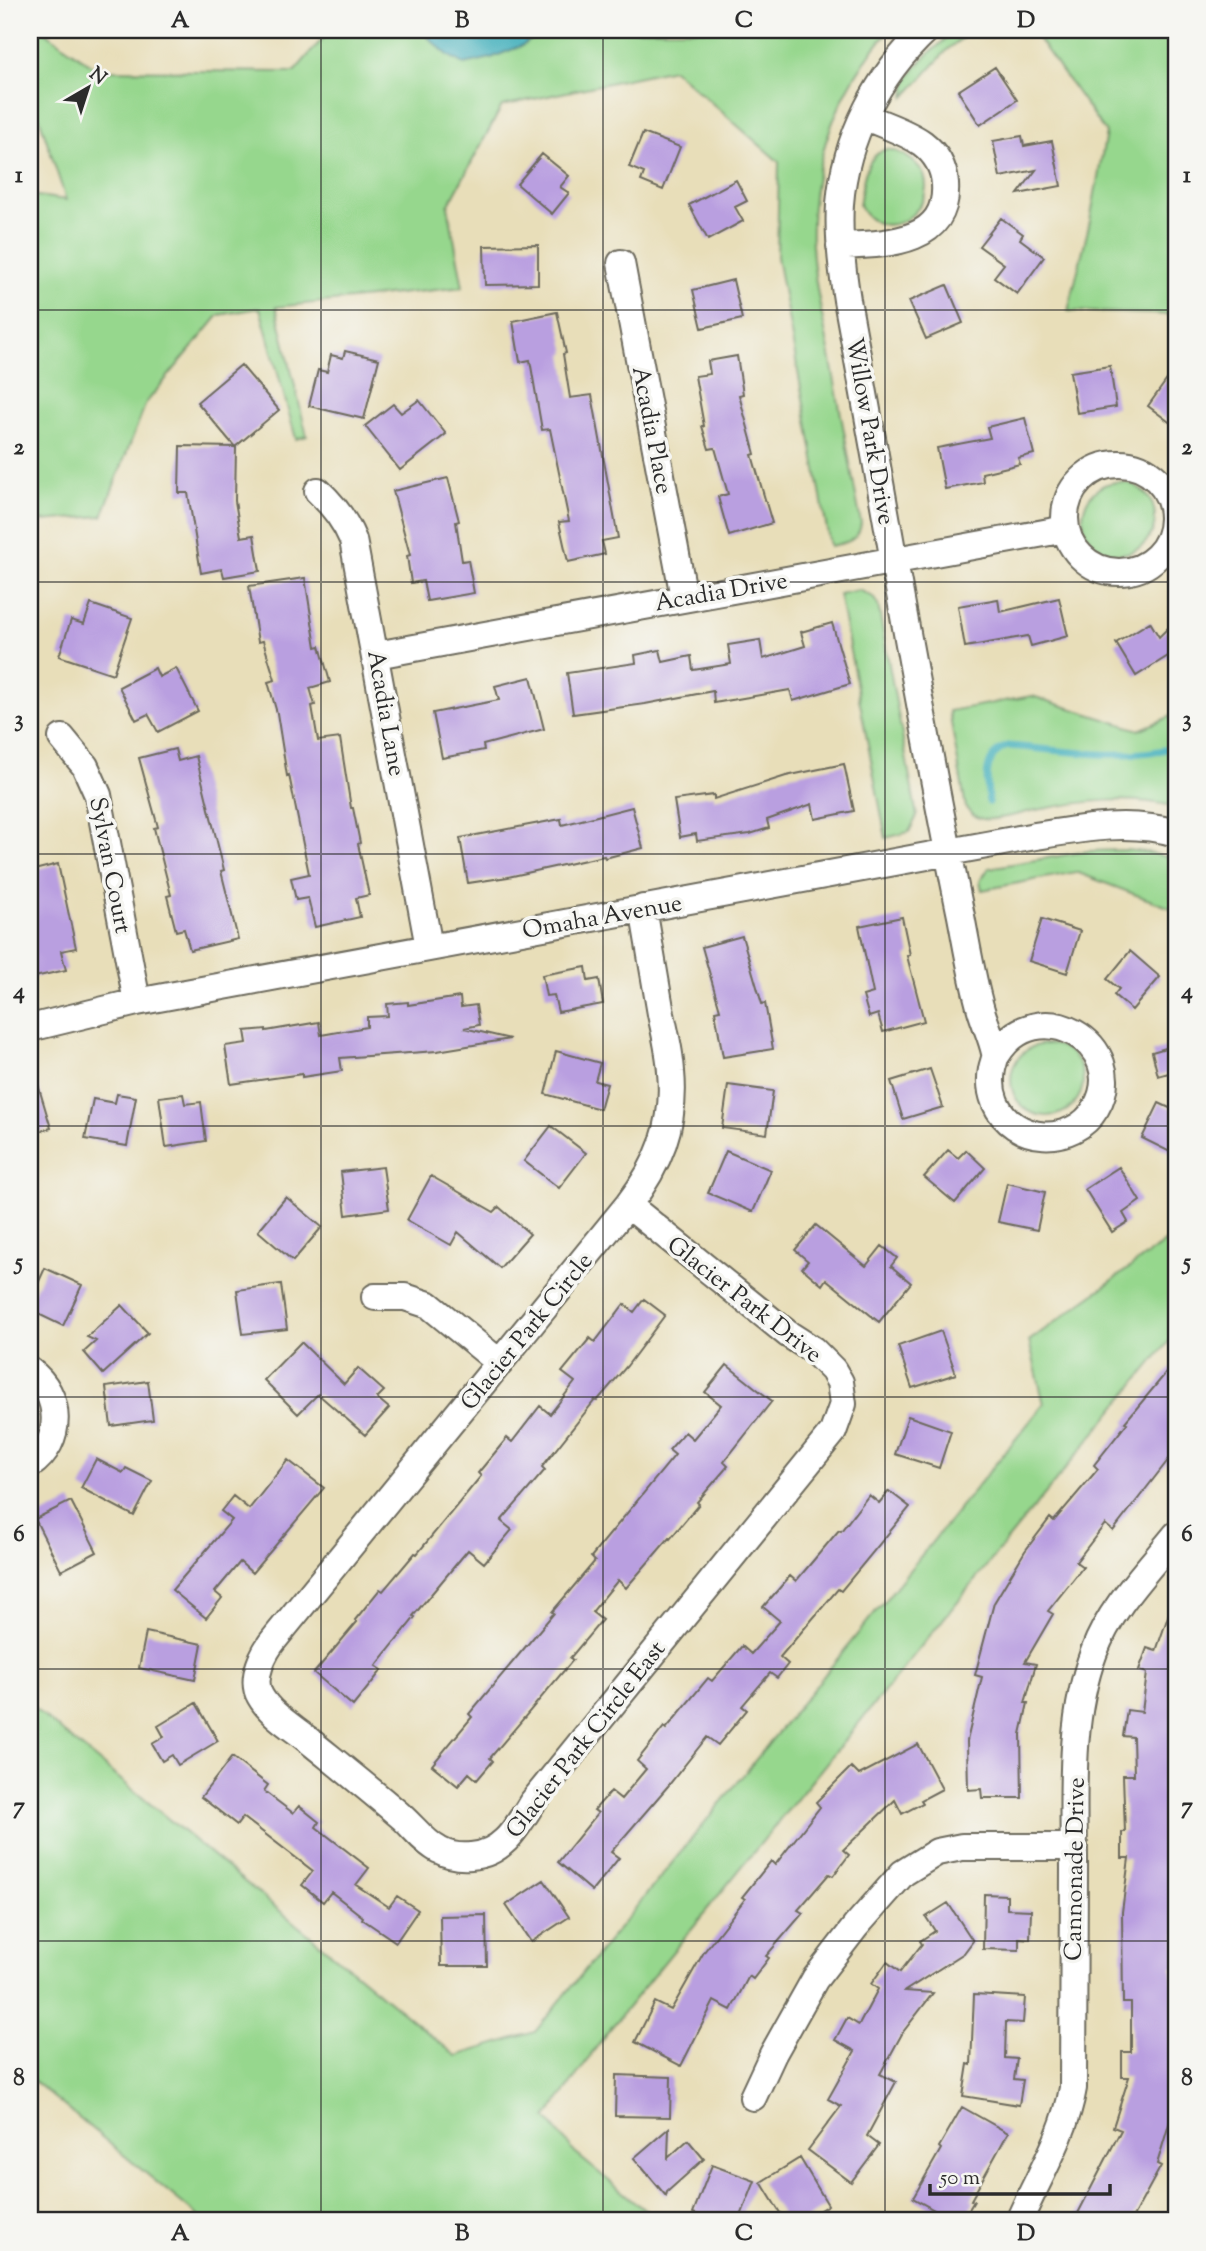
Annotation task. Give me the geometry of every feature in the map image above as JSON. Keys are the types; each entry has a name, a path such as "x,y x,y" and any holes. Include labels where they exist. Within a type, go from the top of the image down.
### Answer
{"street":[{"name":"Willow Park Drive","path":"926,30 891,69 863,116 842,184 840,246 847,300 948,852 980,1008 996,1056"},
{"path":"840,246 893,242 919,233 937,217 945,191 937,157 923,144 863,116"},
{"name":"Acadia Place","path":"621,263 684,597"},
{"path":"1107,465 1131,465 1143,469 1161,484 1172,505 1173,518 1167,544 1159,554 1137,569 1112,571 1099,568 1077,552 1066,529 1066,505 1070,494 1085,475 1107,465"},
{"name":"Acadia Lane","path":"318,491 347,525 353,540 429,947"},
{"name":"Acadia Drive","path":"376,655 1066,529"},
{"name":"Sylvan Court","path":"62,738 85,766 98,795 137,1002"},
{"name":"Omaha Avenue","path":"30,1028 137,1002 1063,832 1119,825 1176,833"},
{"name":"Glacier Park Circle","path":"268,1706 259,1695 257,1681 267,1647 628,1205 652,1171 666,1135 671,1104 671,1071 643,908"},
{"path":"1037,1025 1058,1025 1078,1033 1093,1048 1102,1068 1102,1089 1095,1110 1067,1133 1043,1136 1020,1129 1002,1114 996,1103 991,1080 996,1056 1017,1033 1037,1025"},
{"name":"Glacier Park Drive","path":"628,1205 788,1334 825,1360 840,1382 843,1405"},
{"path":"375,1297 405,1297 429,1305 500,1363"},
{"path":"30,1371 46,1387 55,1408 56,1420 49,1444 30,1465"},
{"name":"Glacier Park Circle East","path":"268,1706 439,1850 460,1856 473,1856 499,1847 517,1829 532,1802 833,1432 843,1405"},
{"name":"Cannonade Drive","path":"1019,2221 1069,2114 1073,2088 1074,1847 1076,1726 1079,1703 1094,1650 1114,1614 1176,1535"},
{"path":"752,2097 815,1979 856,1926 903,1873 937,1852 961,1847 1074,1847"}],"green space":[{"path":"30,30 42,30 98,70 294,72 330,30 890,30 871,52 841,103 821,158 812,216 815,274 861,523 857,534 841,544 830,546 777,257 779,162 673,69 502,106 448,206 463,287 276,307 307,436 296,439 260,308 219,315 146,403 102,516 30,522 30,195 66,200 30,89"},
{"path":"956,30 973,30 948,49 905,97 907,80 922,60"},
{"path":"1032,30 1176,30 1176,315 1068,311 1090,221 1106,133"},
{"path":"886,149 899,152 910,159 922,172 926,187 922,202 913,214 900,222 886,225 871,220 859,205 868,165 878,153"},
{"path":"1119,482 1139,488 1149,498 1155,518 1149,538 1139,548 1119,554 1099,548 1089,538 1083,518 1089,498 1099,488"},
{"path":"859,590 873,597 878,605 917,816 909,832 886,838 839,594"},
{"path":"1032,696 1139,730 1176,714 1176,807 1124,800 1054,807 996,819 980,819 974,815 966,808 949,711"},
{"path":"1125,850 1176,859 1176,910 1076,872 982,890 980,881 989,868 1088,851"},
{"path":"1047,1044 1061,1047 1073,1054 1080,1066 1083,1080 1080,1094 1073,1106 1061,1113 1047,1116 1033,1113 1021,1106 1014,1094 1011,1080 1014,1066 1021,1054 1033,1047"},
{"path":"1176,1234 1176,1333 605,2035 547,2118 575,2153 658,2221 204,2221 30,2078 30,1705 456,2056 535,2032 1044,1404 1029,1341"}],"water":[{"path":"420,30 546,30 523,45 491,58 464,64 449,56"}],"building":[{"path":"995,67 1017,100 980,125 958,91"},
{"path":"643,133 680,147 663,190 641,181 644,173 629,167"},
{"path":"1022,136 1024,146 1052,141 1061,186 1018,194 1036,170 1000,177 993,141"},
{"path":"542,154 569,176 560,187 569,193 552,214 517,184"},
{"path":"736,180 747,201 735,207 743,221 708,240 689,205"},
{"path":"1001,218 1023,234 1020,239 1044,257 1017,294 994,277 1004,264 979,246"},
{"path":"538,245 538,284 485,285 484,246"},
{"path":"733,280 742,319 702,328 693,290"},
{"path":"947,285 963,323 926,339 909,301"},
{"path":"557,312 566,353 563,354 570,398 592,395 618,538 602,541 605,554 568,562 559,522 569,521 550,429 542,430 530,360 520,362 513,321"},
{"path":"345,351 379,359 364,419 309,406 318,370 327,372 331,355 343,358"},
{"path":"737,356 743,394 739,395 755,454 752,455 772,523 729,536 718,497 728,494 715,448 709,449 702,426 695,376 710,374 708,361"},
{"path":"241,365 279,410 235,447 197,402"},
{"path":"1110,366 1116,407 1077,413 1070,372"},
{"path":"1176,367 1176,427 1148,406"},
{"path":"419,400 446,434 400,470 365,426 393,404 401,413"},
{"path":"1025,418 1034,454 1018,458 1020,464 982,473 983,482 945,489 937,448 990,438 987,427"},
{"path":"180,446 236,447 235,501 241,537 254,535 260,571 224,577 222,569 201,573 188,493 179,493"},
{"path":"448,478 459,521 456,522 462,561 468,560 474,593 427,601 423,581 411,583 407,556 410,555 393,491"},
{"path":"305,578 316,647 320,646 330,682 310,688 315,705 312,706 318,741 340,738 369,895 356,898 360,917 315,927 308,898 296,900 291,878 309,874 289,775 287,776 277,713 268,682 275,680 263,641 258,642 249,586"},
{"path":"1059,598 1068,636 1031,646 1028,636 965,647 958,606 998,599 1000,612"},
{"path":"91,604 132,618 113,674 59,656 71,620 84,624"},
{"path":"1176,620 1176,651 1136,676 1116,643 1150,622 1159,637"},
{"path":"832,623 850,684 793,701 790,690 714,703 713,691 573,714 567,673 636,663 635,655 660,650 663,662 691,656 693,670 731,664 728,645 760,640 763,659 805,646 801,632"},
{"path":"155,668 159,677 176,668 198,711 158,732 148,714 136,720 119,687"},
{"path":"531,677 544,729 483,745 484,750 442,758 433,713 499,700 495,686"},
{"path":"175,749 178,761 196,756 238,939 190,950 184,929 176,931 167,896 171,895 154,828 158,827 139,758"},
{"path":"844,764 854,811 815,819 812,804 767,820 769,828 750,834 697,841 696,834 680,837 674,800 714,795 714,799 786,776"},
{"path":"632,807 643,848 605,858 604,856 468,883 460,838 561,819 562,825"},
{"path":"58,864 76,948 61,951 66,970 30,978 30,871"},
{"path":"902,917 910,955 907,956 924,1021 883,1032 878,1014 869,1017 863,996 873,993 859,926"},
{"path":"1042,919 1080,931 1067,973 1029,961"},
{"path":"742,936 762,1004 765,1003 773,1049 723,1057 715,1011 720,1010 702,947"},
{"path":"1130,951 1160,977 1132,1010 1114,995 1119,989 1107,979"},
{"path":"586,967 588,981 599,979 603,1004 558,1012 554,995 546,996 542,975"},
{"path":"460,997 461,1007 476,1005 479,1025 464,1028 510,1039 437,1051 340,1058 342,1071 231,1084 225,1046 247,1043 245,1031 266,1031 319,1022 321,1035 367,1027 367,1017 388,1016 387,1004 408,1002 408,1005"},
{"path":"1176,1045 1176,1071 1158,1076 1152,1052"},
{"path":"556,1051 600,1063 595,1081 607,1084 600,1109 545,1094"},
{"path":"930,1069 943,1107 903,1119 891,1081"},
{"path":"30,1075 35,1075 51,1128 30,1134"},
{"path":"728,1085 773,1091 767,1134 722,1128"},
{"path":"117,1094 136,1097 127,1146 85,1139 93,1099 115,1103"},
{"path":"183,1094 185,1104 201,1102 206,1141 166,1147 159,1097"},
{"path":"1159,1103 1176,1111 1176,1155 1142,1138"},
{"path":"551,1126 586,1153 559,1188 524,1161"},
{"path":"948,1150 958,1158 966,1150 985,1168 955,1203 924,1177"},
{"path":"726,1151 771,1170 753,1212 708,1193"},
{"path":"383,1167 389,1209 346,1215 341,1172"},
{"path":"1119,1167 1140,1201 1123,1213 1128,1222 1112,1232 1085,1189"},
{"path":"431,1176 494,1212 499,1207 530,1234 500,1268 458,1232 451,1245 407,1220"},
{"path":"1007,1183 1045,1192 1037,1230 998,1222"},
{"path":"286,1197 322,1227 293,1261 258,1231"},
{"path":"816,1225 866,1266 882,1246 897,1258 891,1266 911,1283 879,1322 826,1279 822,1285 802,1268 808,1261 795,1250"},
{"path":"45,1268 82,1285 63,1326 30,1310 30,1301"},
{"path":"281,1284 287,1329 243,1334 237,1290"},
{"path":"644,1299 665,1315 627,1366 597,1401 595,1400 542,1467 545,1470 501,1521 512,1530 484,1563 468,1550 376,1666 382,1670 353,1706 314,1673 357,1622 355,1620 380,1589 383,1591 415,1553 417,1554 481,1476 478,1473 507,1438 512,1442 540,1406 550,1414 575,1382 562,1372 590,1338 595,1342 624,1304 634,1312"},
{"path":"122,1305 148,1333 103,1374 84,1352 96,1341 87,1337"},
{"path":"941,1331 956,1374 912,1388 898,1346"},
{"path":"301,1342 344,1384 358,1368 384,1391 377,1398 389,1408 365,1435 318,1394 298,1414 264,1380"},
{"path":"1176,1361 1176,1450 1113,1531 1105,1524 1076,1562 1083,1567 1048,1611 1053,1614 1025,1662 1036,1664 1025,1703 1028,1703 1021,1734 1022,1798 982,1798 981,1789 968,1790 967,1741 982,1677 975,1675 994,1603 1025,1551 1050,1518 1054,1521 1098,1469 1094,1465 1127,1423 1125,1422"},
{"path":"727,1365 772,1401 724,1462 728,1466 670,1539 626,1588 618,1580 592,1612 602,1620 570,1658 573,1660 490,1758 493,1761 477,1780 469,1773 458,1786 432,1765 472,1717 469,1714 595,1561 591,1557 675,1455 669,1450 685,1432 693,1439 721,1405 705,1392"},
{"path":"148,1381 153,1420 111,1426 106,1387"},
{"path":"908,1416 951,1431 939,1468 895,1454"},
{"path":"96,1459 123,1473 126,1468 152,1481 134,1516 81,1488"},
{"path":"288,1460 324,1488 252,1573 240,1562 215,1592 222,1598 206,1618 172,1590 232,1520 221,1511 233,1496 249,1509"},
{"path":"889,1491 910,1507 841,1591 838,1589 780,1657 788,1664 777,1678 770,1673 742,1706 747,1710 718,1745 707,1737 611,1852 619,1858 592,1891 558,1862 598,1813 594,1810 611,1791 621,1799 646,1769 637,1761 664,1727 666,1729 708,1678 712,1681 742,1646 751,1654 780,1621 763,1607 790,1576 796,1581 869,1495 879,1503"},
{"path":"71,1501 97,1552 61,1571 35,1519"},
{"path":"1173,1602 1176,1603 1176,1967 1172,1967 1176,2101 1157,2164 1161,2166 1131,2221 1074,2221 1121,2130 1113,2127 1129,2077 1122,2077 1122,2052 1131,2052 1131,2003 1123,2003 1122,1912 1129,1858 1122,1858 1122,1832 1125,1832 1123,1775 1134,1775 1133,1737 1123,1736 1127,1710 1142,1712 1147,1673 1139,1670 1147,1648 1156,1651"},
{"path":"146,1632 202,1644 195,1680 139,1668"},
{"path":"196,1703 218,1741 178,1765 172,1755 162,1761 152,1744 164,1737 158,1726"},
{"path":"918,1744 942,1789 902,1814 895,1800 843,1850 849,1855 833,1876 829,1874 798,1910 803,1913 766,1956 769,1958 753,1979 749,1976 731,2010 714,2001 681,2066 635,2042 655,2002 671,2010 704,1952 745,1899 742,1897 771,1861 775,1865 820,1807 816,1802 851,1767 859,1775"},
{"path":"232,1757 268,1785 264,1791 293,1813 299,1806 319,1822 316,1827 369,1868 356,1885 389,1907 397,1896 418,1910 396,1942 362,1919 363,1917 331,1892 323,1902 302,1885 313,1871 243,1817 237,1825 201,1797"},
{"path":"544,1880 569,1917 531,1942 506,1905"},
{"path":"984,1894 1007,1895 1007,1909 1031,1910 1030,1939 1019,1938 1019,1950 983,1949"},
{"path":"948,1903 973,1941 964,1953 905,1991 933,1993 903,2032 880,2074 896,2082 867,2136 879,2145 851,2182 808,2150 841,2106 828,2099 855,2051 835,2040 847,2018 859,2025 878,1989 871,1984 887,1962 900,1972 922,1944 920,1941 935,1931 926,1917"},
{"path":"486,1915 487,1966 441,1966 440,1916"},
{"path":"974,1994 1025,1997 1023,2023 1006,2022 1005,2058 1017,2059 1014,2079 1023,2080 1019,2105 963,2096 968,2064 971,2065"},
{"path":"616,2075 671,2077 670,2117 615,2116"},
{"path":"962,2107 1008,2133 962,2221 954,2221 913,2198"},
{"path":"669,2128 668,2158 688,2140 704,2159 667,2192 666,2196 634,2158"},
{"path":"800,2158 828,2205 802,2221 785,2221 761,2182"},
{"path":"712,2165 755,2181 739,2221 714,2221 693,2213"}],"waterway":[{"path":"989,802 987,777 990,762 1000,750 1008,746 1114,754 1135,754 1176,747"}]}
